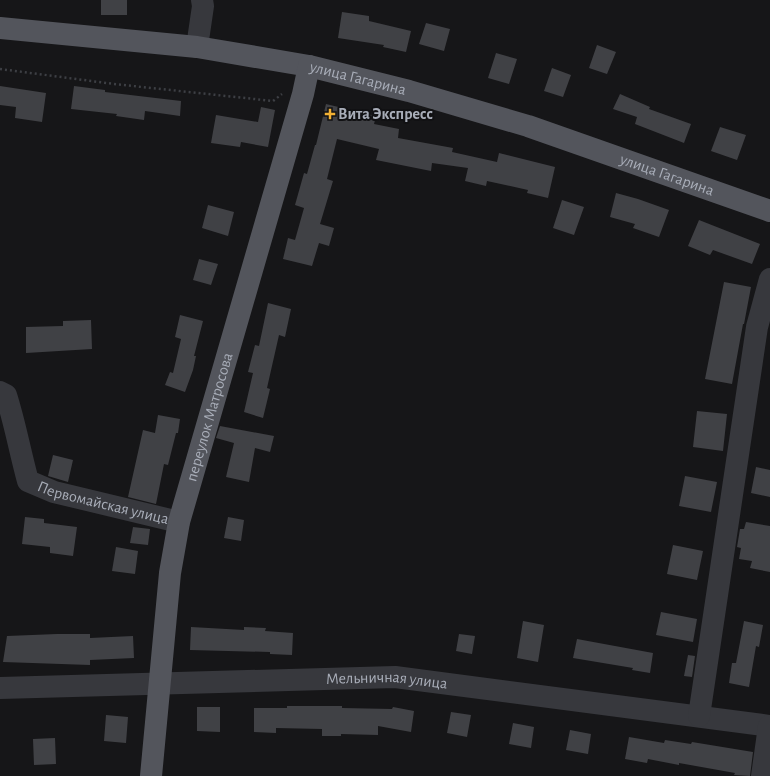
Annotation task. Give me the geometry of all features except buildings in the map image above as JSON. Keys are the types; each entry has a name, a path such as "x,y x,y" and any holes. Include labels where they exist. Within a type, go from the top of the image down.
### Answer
{"main road":[{"name":"улица Гагарина","path":"0,28 198,47 309,66 409,91 528,126 770,211"},
{"name":"переулок Матросова","path":"151,776 170,573 179,522 303,94 309,66"}],"street":[{"path":"198,47 203,6 202,0"},
{"path":"699,716 757,327 770,279"},
{"name":"Первомайская улица","path":"0,392 6,395 13,415 19,449 28,481 54,492 179,522"},
{"name":"Мельничная улица","path":"0,688 395,676 770,726"},
{"path":"762,776 770,726"}],"path":[{"path":"0,69 114,84 273,101 285,91"}],"place":[{"name":"Вита Экспресс","path":"330,114"}]}
